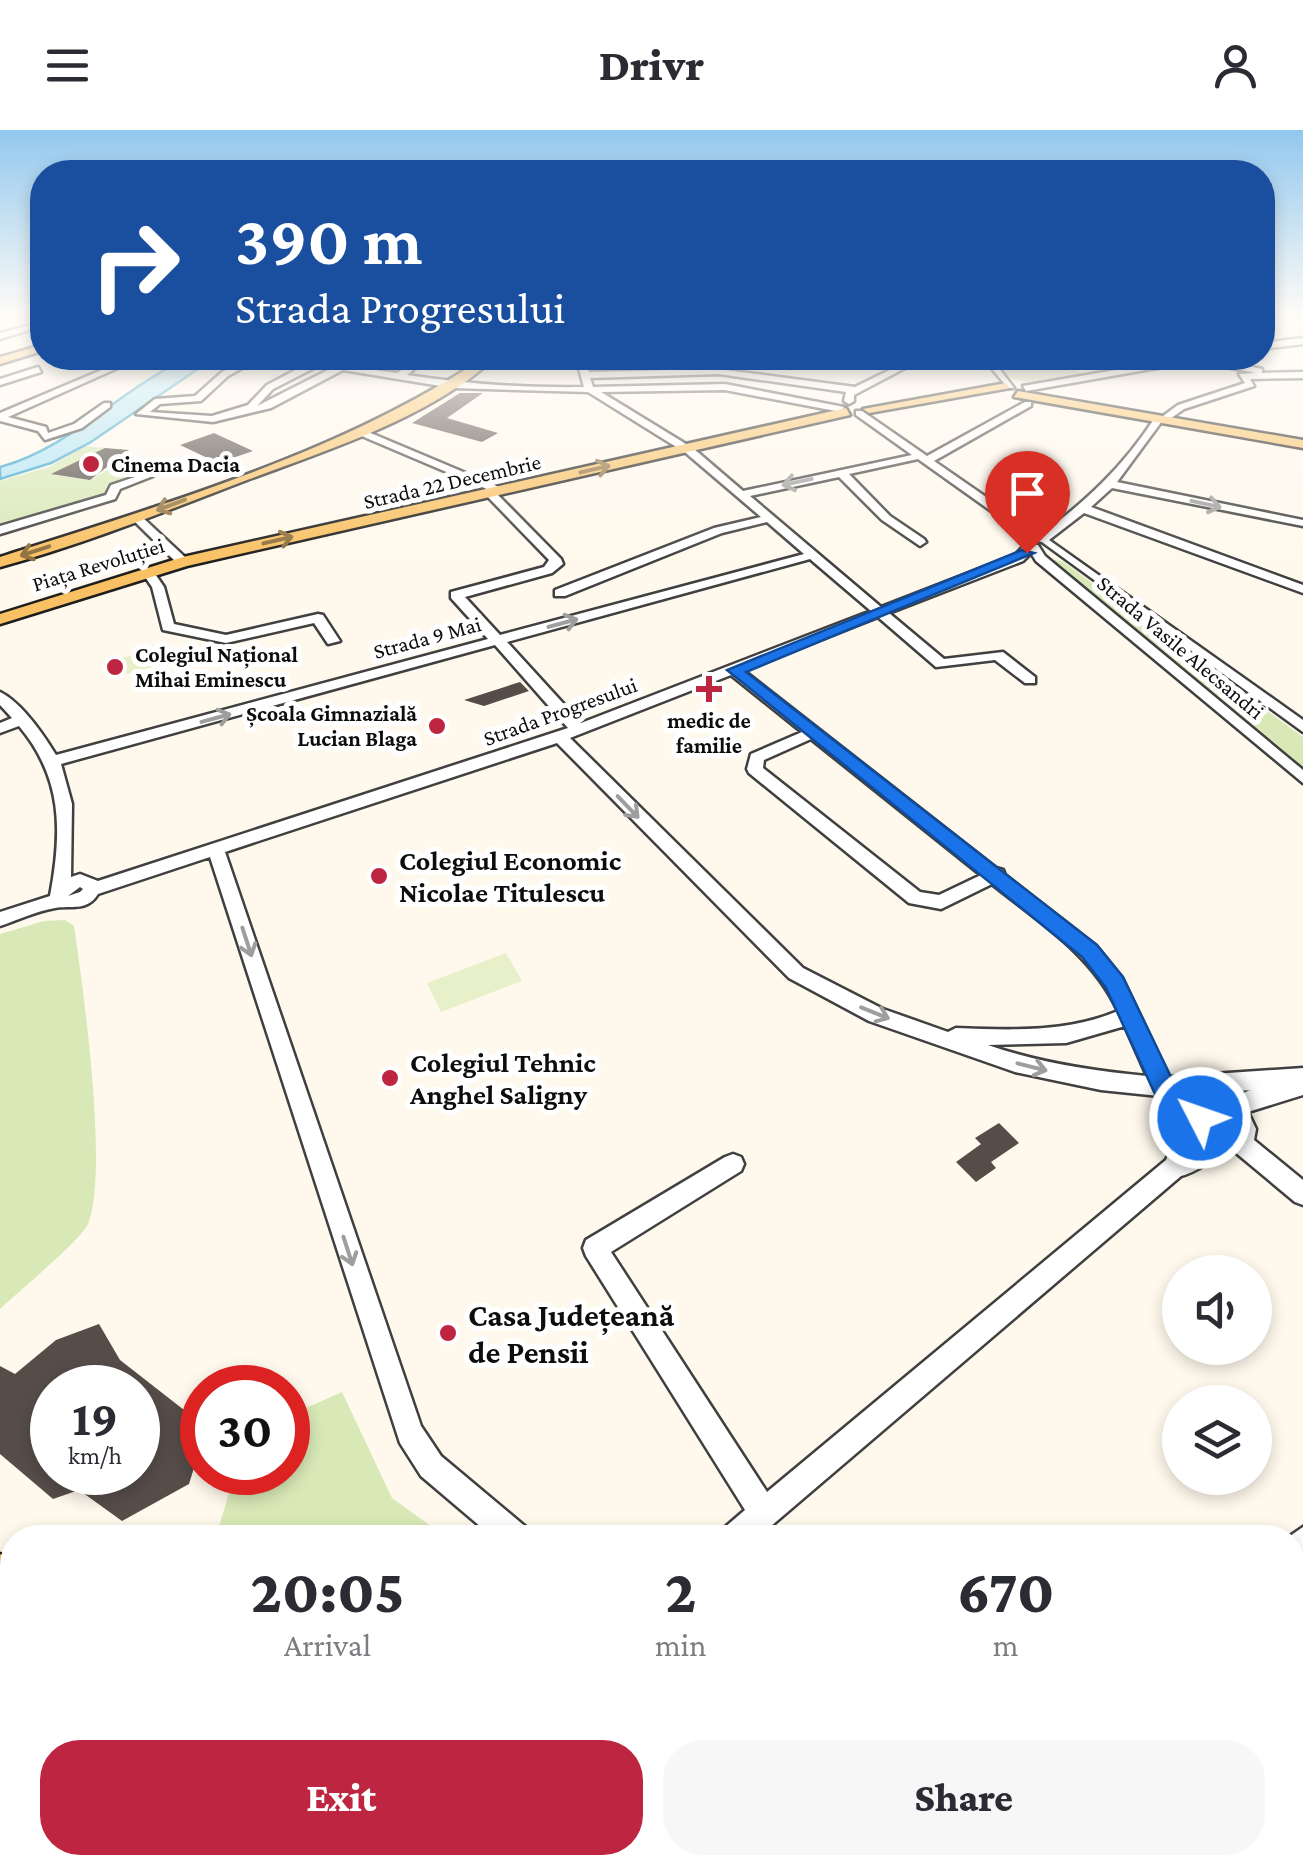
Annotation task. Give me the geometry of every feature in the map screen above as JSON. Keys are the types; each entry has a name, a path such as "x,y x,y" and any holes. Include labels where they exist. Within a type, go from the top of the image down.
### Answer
{"main road":[{"path":"134,515 361,432 427,398"},
{"name":"Strada 22 Decembrie","path":"183,562 687,449 850,407 912,398"},
{"name":"Strada 22 Decembrie","path":"1049,398 1303,444"},
{"name":"Piața Revoluției","path":"0,562 134,515"},
{"name":"Piața Revoluției","path":"0,619 183,562"}],"street":[{"path":"0,418 44,398"},
{"path":"199,398 158,401 141,412 213,419 228,411 251,408 260,398"},
{"path":"228,411 270,408 282,398"},
{"path":"604,398 687,449 946,666 998,654 1030,680"},
{"path":"612,403 630,398"},
{"path":"784,398 850,407 862,398"},
{"path":"818,398 850,407"},
{"path":"743,494 922,458 1013,398"},
{"path":"1159,419 1208,398"},
{"path":"0,418 42,429 45,437 78,426 106,405"},
{"name":"Strada Vasile Alecsandri","path":"850,407 1035,542 1303,727"},
{"name":"Strada Progresului","path":"0,918 59,894 77,902 91,885 216,850 569,734 1019,558 1035,542 1086,508 1111,484 1140,453 1159,419"},
{"path":"361,432 492,487 492,492 557,564 456,595 569,734 796,974 876,1015 1065,1075 1163,1086 1298,1085"},
{"path":"842,473 886,518 920,542"},
{"path":"111,498 115,488 148,476"},
{"path":"1111,484 1303,523"},
{"path":"111,498 134,515"},
{"path":"0,530 111,498"},
{"path":"1086,508 1303,589"},
{"name":"Piața Revoluției","path":"134,515 183,562"},
{"path":"560,592 718,530 770,518"},
{"name":"Strada Vasile Alecsandri","path":"1035,542 1040,558 1303,778"},
{"name":"Strada 9 Mai","path":"52,761 813,555"},
{"path":"147,571 158,587 168,627 226,639 318,618 333,641"},
{"path":"735,670 1090,951 1115,983 1163,1086 1223,1126 1303,1194"},
{"path":"0,696 52,761 67,849 59,894"},
{"path":"0,728 20,720"},
{"path":"814,732 757,757 755,770 915,898 941,902 997,874"},
{"path":"67,849 78,859 91,885"},
{"path":"216,850 410,1433 431,1466 502,1525"},
{"path":"939,1036 1050,1039 1096,1031 1129,1015"},
{"path":"748,1525 1176,1167 1194,1163 1223,1126 1298,1085"},
{"path":"734,1164 595,1248 763,1512"}],"green space":[{"path":"85,446 105,448 55,475 90,480 122,462 136,460 148,476 115,487 111,497 0,530 0,481 49,467"},
{"path":"1062,561 1303,737 1303,775 1049,563"},
{"path":"170,646 176,661 110,678 105,662"},
{"path":"65,920 74,926 88,1033 95,1123 94,1199 83,1232 0,1309 0,934 44,921"},
{"path":"506,953 522,981 441,1012 427,983"},
{"path":"342,1392 392,1498 429,1525 220,1525 228,1495 310,1495 310,1406"}],"water":[{"path":"120,398 155,398 91,442 51,463 0,479 0,467 51,446"}],"building":[{"path":"451,398 475,398 447,418 498,433 482,442 412,423"},
{"path":"214,433 253,451 218,463 180,445"},
{"name":"Cinema Dacia","path":"105,448 129,450 90,480 51,474"},
{"path":"520,682 529,691 484,706 464,700"},
{"path":"999,1123 1019,1143 991,1162 996,1168 976,1182 956,1162 981,1144 975,1138"},
{"path":"99,1324 126,1365 30,1365 30,1479 0,1454 0,1366 15,1374 56,1340"},
{"path":"160,1391 180,1407 180,1489 122,1521 86,1495 160,1495"}],"place":[{"name":"Cinema Dacia","path":"91,464"},
{"name":"Colegiul Național Mihai Eminescu","path":"115,667"},
{"name":"medic de familie","path":"709,689"},
{"name":"Școala Gimnazială Lucian Blaga","path":"437,726"},
{"name":"Colegiul Economic Nicolae Titulescu","path":"379,876"},
{"name":"Colegiul Tehnic Anghel Saligny","path":"390,1078"},
{"name":"Casa Județeană de Pensii","path":"448,1333"}],"route":[{"path":"1027,553 735,670 1038,906 1090,951 1115,983 1163,1086 1201,1113 1200,1118"}]}
